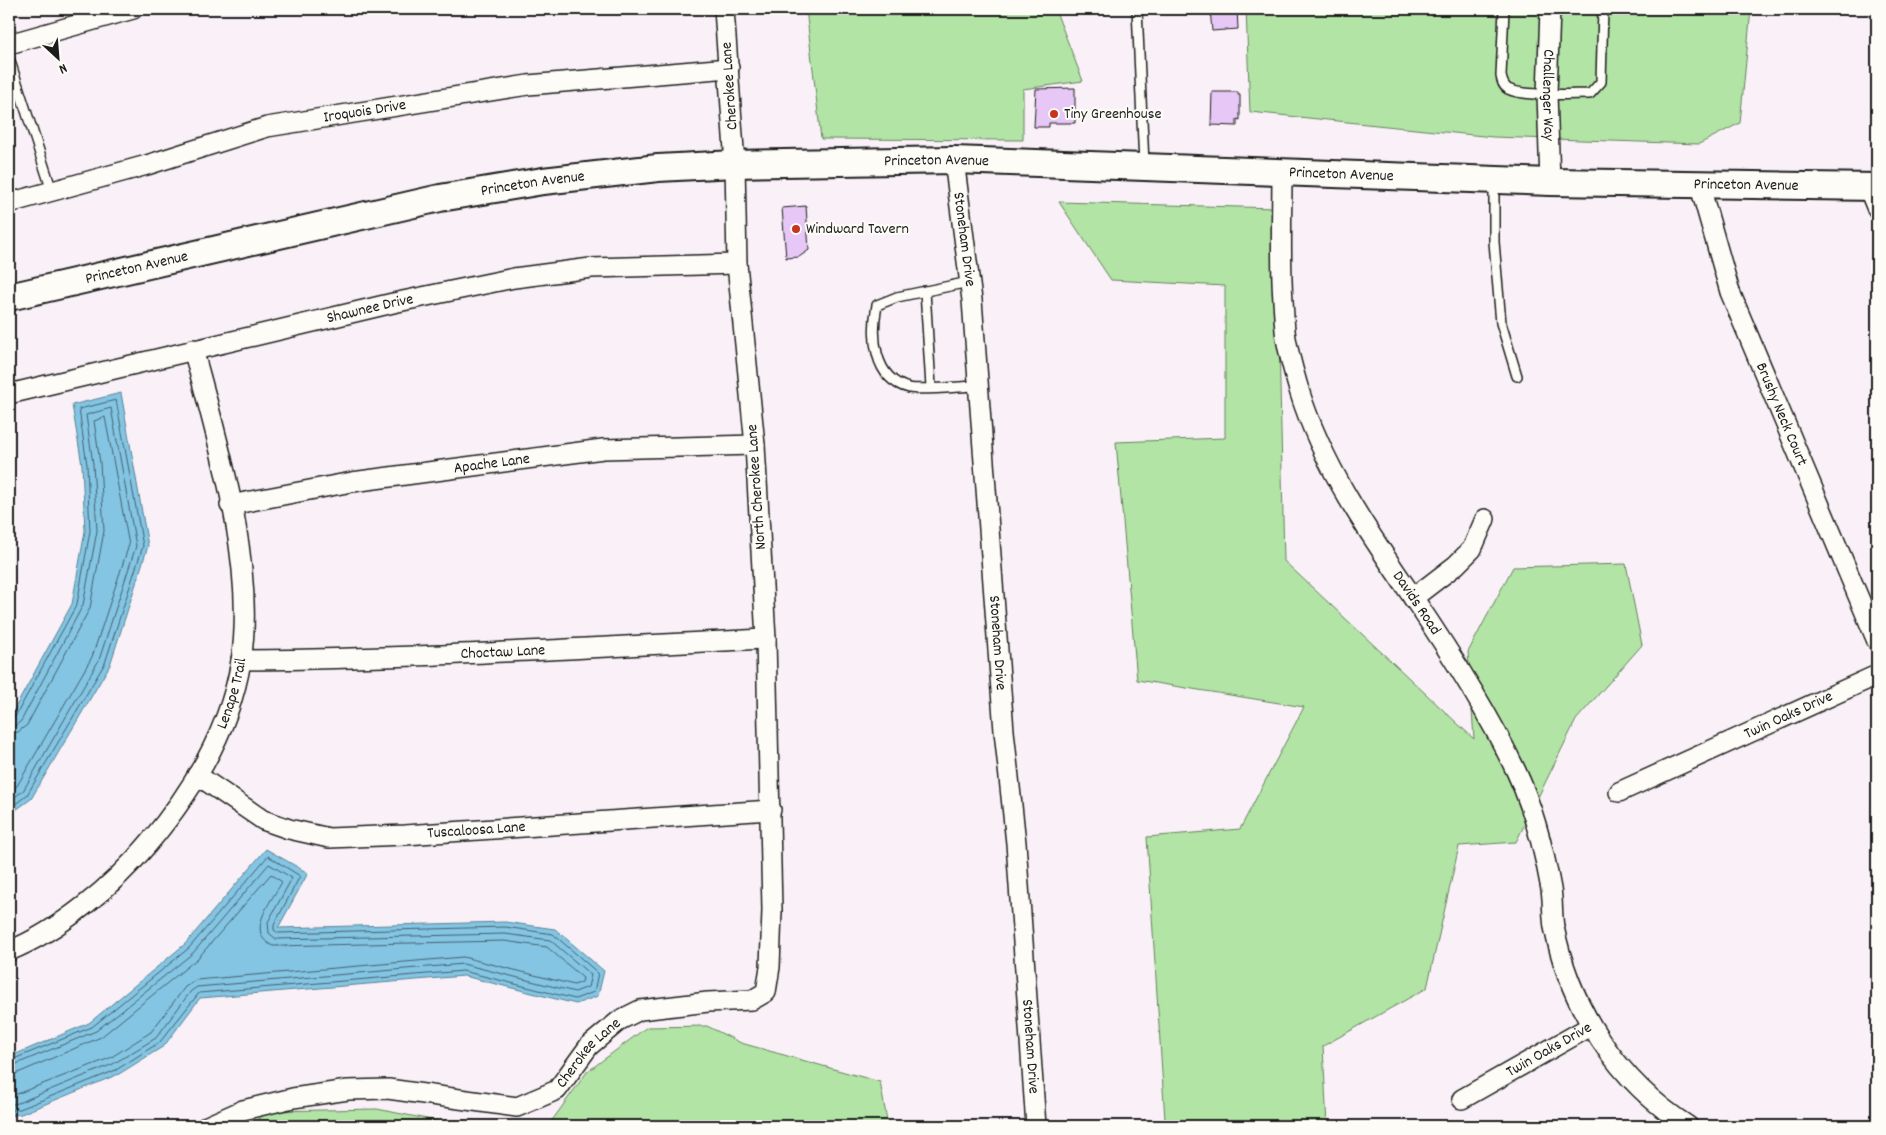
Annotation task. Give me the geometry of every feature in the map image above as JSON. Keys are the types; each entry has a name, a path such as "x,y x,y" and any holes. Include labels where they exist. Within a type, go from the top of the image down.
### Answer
{"main road":[{"name":"Princeton Avenue","path":"9,297 440,198 562,179 658,168 735,164 954,160 1550,182 1699,183 1874,194"}],"street":[{"path":"9,44 133,9"},
{"name":"Cherokee Lane","path":"724,9 735,164"},
{"name":"Challenger Way","path":"1550,9 1547,94 1550,182"},
{"name":"Iroquois Drive","path":"9,203 147,165 266,127 528,85 729,68"},
{"name":"Stoneham Drive","path":"954,160 969,282 978,386 1004,731 1016,843 1036,1126"},
{"name":"North Cherokee Lane","path":"735,164 737,264 754,445 766,639 771,810"},
{"name":"Davids Road","path":"1282,172 1282,276 1286,336 1300,391 1314,430 1348,498 1383,556 1413,598 1484,709 1518,774 1540,837 1551,890 1554,925 1563,962 1591,1026"},
{"name":"Brushy Neck Court","path":"1699,183 1730,292 1877,641"},
{"name":"Shawnee Drive","path":"9,394 393,303 514,278 591,268 737,264"},
{"name":"Lenape Trail","path":"9,950 24,944 75,911 128,867 174,813 210,753 230,702 241,660 244,602 242,570 217,439 193,349"},
{"name":"Apache Lane","path":"230,505 352,482 603,449 754,445"},
{"path":"1413,598 1456,565 1472,549 1485,519"},
{"name":"Choctaw Lane","path":"241,660 360,660 499,651 766,639"},
{"name":"Twin Oaks Drive","path":"1619,792 1877,675"},
{"name":"Tuscaloosa Lane","path":"197,775 263,820 289,829 329,838 406,835 771,810"},
{"name":"Cherokee Lane","path":"207,1126 243,1110 293,1098 348,1090 388,1089 517,1108 557,1090 589,1046 620,1020 640,1010 708,1002 752,1000 766,992 770,967 771,810"},
{"name":"Twin Oaks Drive","path":"1462,1099 1591,1026 1612,1058 1624,1071 1673,1117 1688,1126"}],"lane":[{"path":"1137,9 1144,167"},
{"path":"1504,9 1501,76 1503,85 1509,90 1547,94 1590,94 1601,82 1603,9"},
{"path":"9,58 52,191"},
{"path":"1494,180 1494,242 1501,323 1517,376"},
{"path":"969,282 897,297 878,305 873,325 877,357 887,377 910,388 978,386"},
{"path":"925,291 931,387"}],"green space":[{"path":"806,9 1055,9 1083,81 1023,89 1023,140 821,139"},
{"path":"1246,9 1751,9 1740,123 1699,144 1493,137 1250,112"},
{"path":"1059,202 1276,208 1284,561 1474,739 1468,652 1513,567 1626,564 1642,645 1576,720 1516,842 1459,846 1427,988 1323,1046 1327,1126 1160,1126 1165,1120 1147,837 1240,829 1304,707 1137,680 1116,442 1225,438 1225,286 1111,280"},
{"path":"707,1026 741,1043 880,1082 888,1126 548,1126 587,1072 647,1027"},
{"path":"377,1109 462,1126 246,1126 271,1111"}],"water":[{"path":"121,393 148,546 110,665 31,799 9,815 9,719 72,604 85,531 82,465 72,405"},
{"path":"266,849 308,873 278,928 505,922 555,929 604,971 598,996 576,1004 464,976 200,998 164,1046 119,1074 21,1114 9,1116 9,1057 89,1023 185,944"}],"building":[{"path":"1210,9 1237,9 1238,29 1212,31"},
{"name":"Tiny Greenhouse","path":"1075,88 1075,123 1049,123 1049,127 1034,127 1036,89"},
{"path":"1212,92 1238,92 1238,95 1240,95 1240,120 1237,119 1237,126 1211,125"},
{"name":"Windward Tavern","path":"806,206 809,250 799,257 786,258 782,208"}],"place":[{"name":"Tiny Greenhouse","path":"1054,114"},
{"name":"Windward Tavern","path":"796,229"}]}
